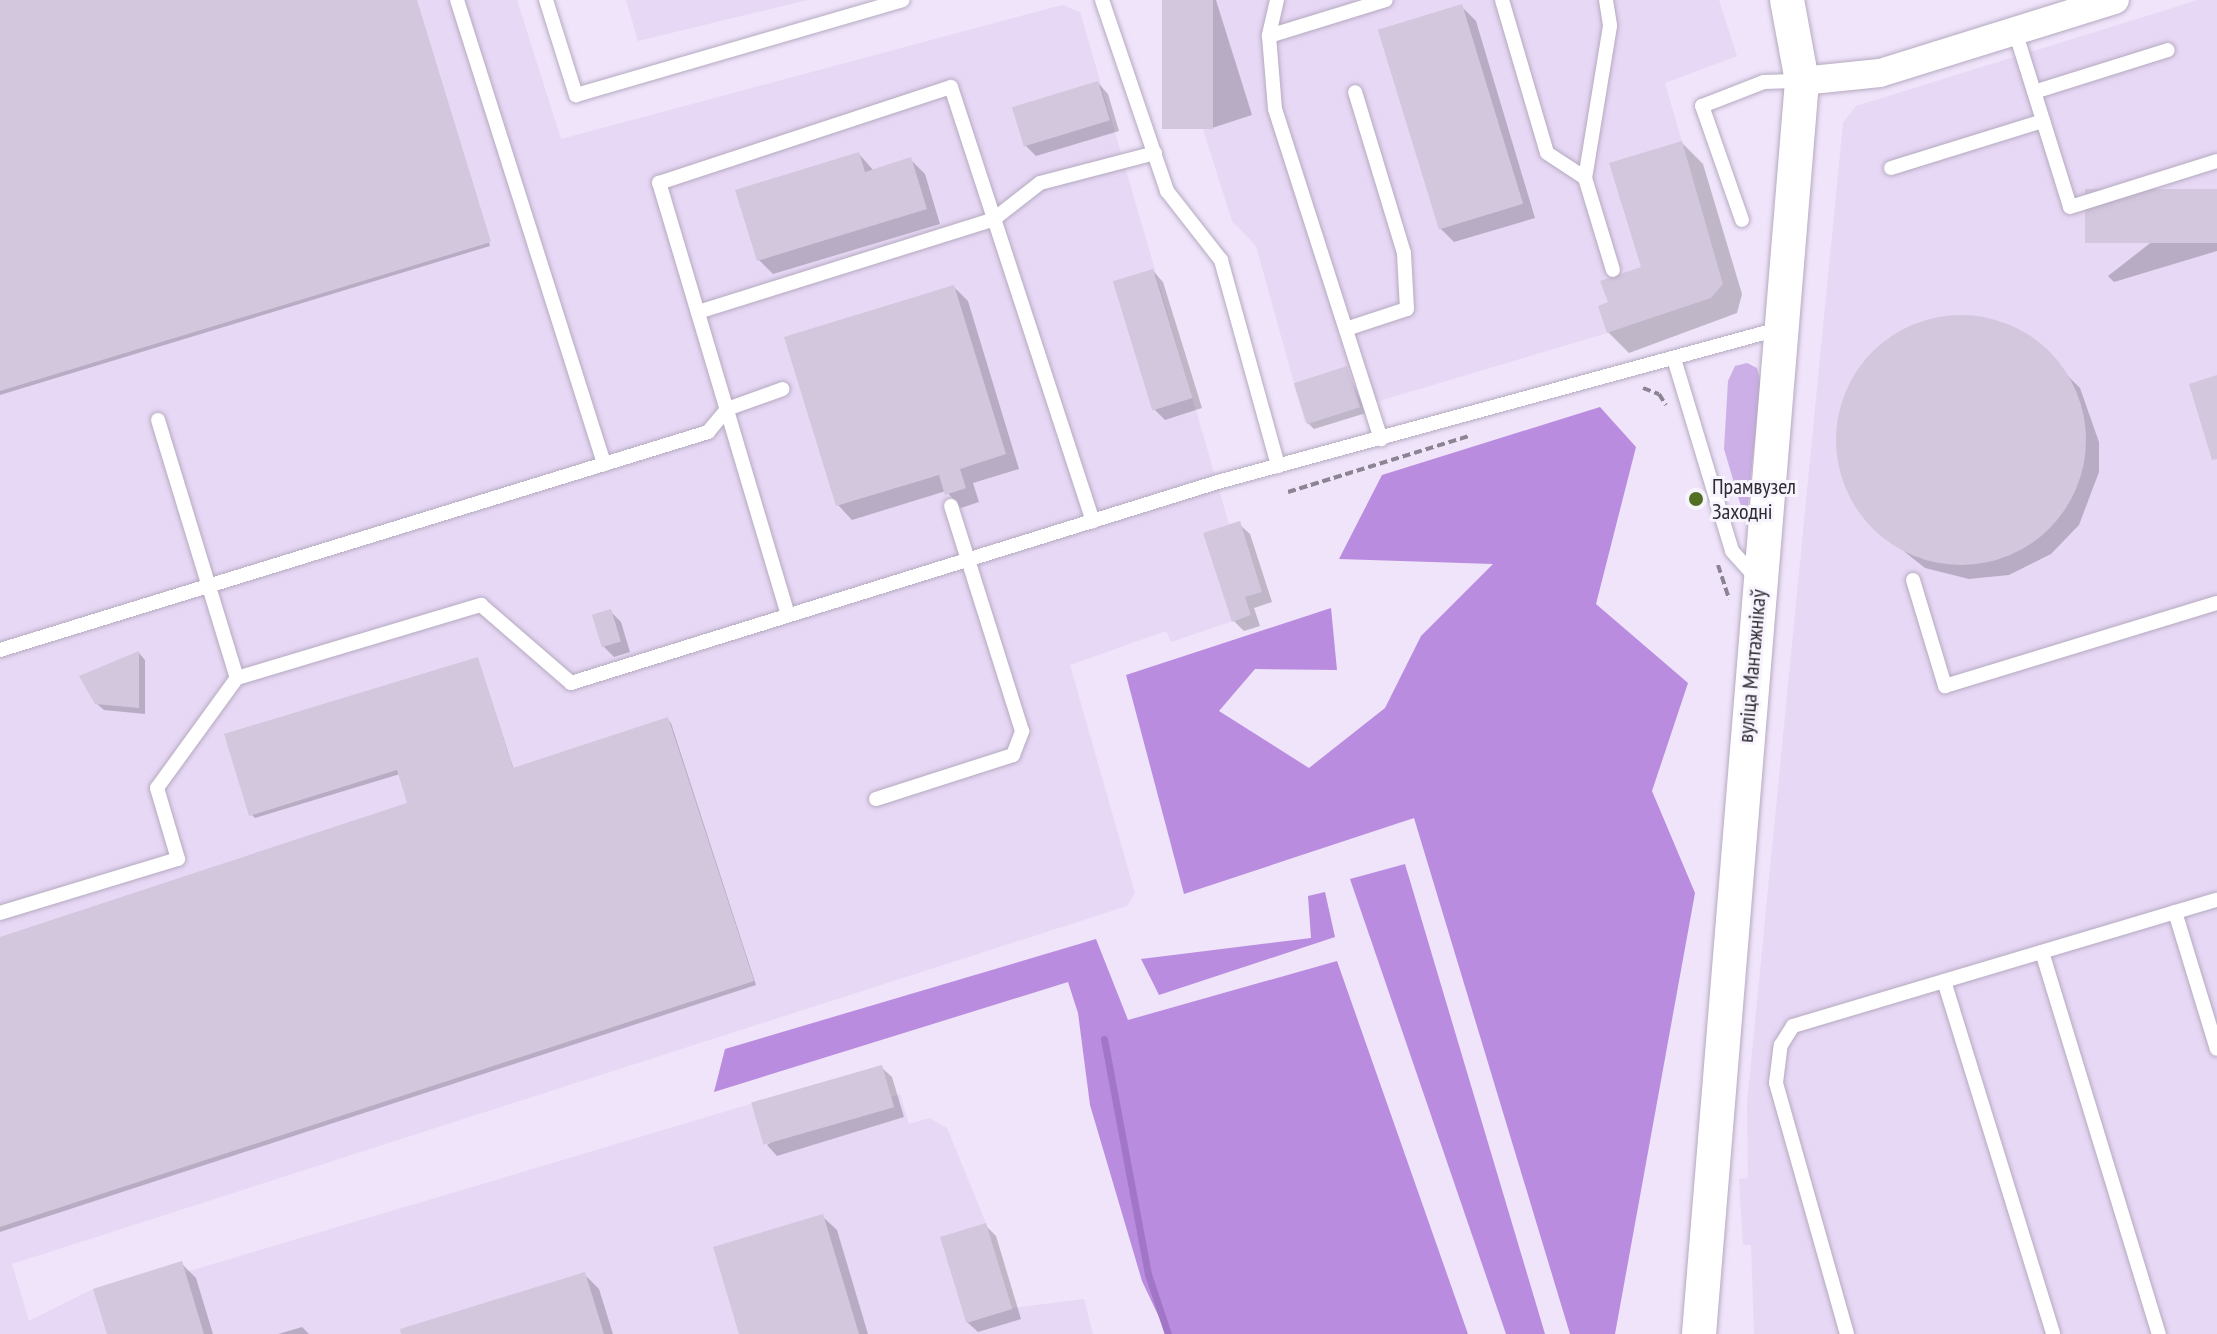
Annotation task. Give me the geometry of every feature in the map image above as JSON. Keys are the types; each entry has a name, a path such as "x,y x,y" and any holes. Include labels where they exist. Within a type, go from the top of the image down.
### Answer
{"street":[{"name":"вуліца Мантажнікаў","path":"1699,1334 1802,81 1787,0"},
{"path":"1802,81 1880,73 2114,0"}],"lane":[{"path":"457,0 604,464"},
{"path":"546,0 576,95 902,0"},
{"path":"1102,0 1167,191 1221,260 1278,466"},
{"path":"1277,0 1269,36 1275,109 1381,439"},
{"path":"1269,36 1386,0"},
{"path":"1502,0 1547,153 1585,178"},
{"path":"1606,0 1610,26 1585,178 1613,270"},
{"path":"2015,31 2070,207 2217,161"},
{"path":"2034,92 2168,50"},
{"path":"1742,220 1702,106 1764,82 1802,81"},
{"path":"788,615 659,183 951,87 1093,521"},
{"path":"1346,329 1407,309 1404,253 1355,92"},
{"path":"1891,168 2043,121"},
{"path":"698,312 994,219 1040,183 1155,153"},
{"path":"0,913 178,859 157,788 237,678 481,605 571,683 1278,466 1675,362 1783,328"},
{"path":"1675,362 1732,551 1759,581"},
{"path":"0,650 708,432 727,409 783,389"},
{"path":"158,420 237,678"},
{"path":"876,799 1013,755 1022,731 951,506"},
{"path":"1913,580 1945,686 2217,603"},
{"path":"1847,1334 1776,1083 1781,1045 1793,1026 2217,900"},
{"path":"2175,912 2217,1049"},
{"path":"2042,952 2159,1334"},
{"path":"1944,981 2053,1334"}],"path":[{"path":"1636,387 1659,394 1670,421"},
{"path":"1288,492 1478,433"}],"shaded area":[{"path":"0,0 517,0 561,139 1062,5 1080,12 1229,524 1240,521 1262,592 1245,597 1251,615 1171,642 1166,631 1070,665 1135,893 1127,906 12,1264 29,1321 93,1289 182,1261 186,1272 882,1065 891,1097 900,1094 909,1124 929,1118 947,1128 986,1223 1012,1308 1084,1299 1093,1334 0,1334"},
{"path":"626,0 808,0 638,41"},
{"path":"1162,0 1719,0 1737,56 1665,83 1723,284 1711,298 1607,333 1305,423 1256,246 1232,221"},
{"path":"2198,0 2217,0 2217,1334 1754,1334 1751,1245 1743,1245 1739,1179 1748,1178 1747,1104 1843,123 1856,106"},
{"path":"1747,363 1757,368 1761,382 1746,523 1724,449 1728,381 1735,366"},
{"path":"1600,407 1636,447 1596,604 1688,683 1652,791 1695,893 1615,1334 1570,1334 1414,818 1184,894 1126,675 1331,608 1337,670 1255,669 1219,711 1309,768 1385,708 1421,636 1493,564 1339,559 1382,475"},
{"path":"1405,864 1545,1334 1506,1334 1350,879"},
{"path":"1325,892 1335,937 1159,995 1141,959 1311,938 1308,896"},
{"path":"1096,939 1128,1020 1337,961 1468,1334 1167,1334 1142,1281 1090,1105 1078,1013 1068,982 714,1092 725,1049"}],"building":[{"path":"0,0 417,0 491,242 0,391"},
{"path":"1162,0 1213,0 1213,129 1162,129"},
{"path":"1462,4 1523,204 1439,230 1378,30"},
{"path":"1098,81 1110,120 1024,147 1012,107"},
{"path":"1682,141 1723,284 1711,298 1607,333 1598,306 1608,302 1600,281 1641,267 1609,163"},
{"path":"859,152 865,172 911,157 927,209 757,261 735,190"},
{"path":"2085,189 2217,189 2217,243 2085,243"},
{"path":"1153,269 1192,398 1152,410 1113,281"},
{"path":"954,285 1006,454 960,469 966,488 945,495 939,475 836,506 784,337"},
{"path":"1949,315 1973,315 2020,329 2050,351 2077,392 2084,416 2084,464 2077,488 2050,529 2009,556 1973,565 1949,565 1902,551 1881,537 1864,520 1850,499 1841,476 1836,452 1836,428 1850,381 1864,360 1881,343 1902,329 1925,320"},
{"path":"1347,366 1360,407 1307,424 1294,383"},
{"path":"2217,375 2217,459 2212,460 2189,384"},
{"path":"1240,521 1262,592 1245,597 1251,615 1232,622 1203,533"},
{"path":"611,609 621,642 602,647 592,615"},
{"path":"139,651 139,708 95,704 79,676"},
{"path":"478,657 513,768 668,717 754,981 0,1227 0,937 407,803 397,770 249,816 224,734"},
{"path":"882,1065 894,1107 763,1145 751,1102"},
{"path":"823,1214 859,1334 739,1334 713,1247"},
{"path":"986,1223 1012,1309 966,1323 940,1237"},
{"path":"182,1261 204,1334 107,1334 93,1289"},
{"path":"585,1272 604,1334 401,1334 400,1329"}],"waterway":[{"path":"1104,1039 1148,1274 1168,1334"}],"place":[{"name":"Прамвузел Заходні","path":"1696,499"}]}
